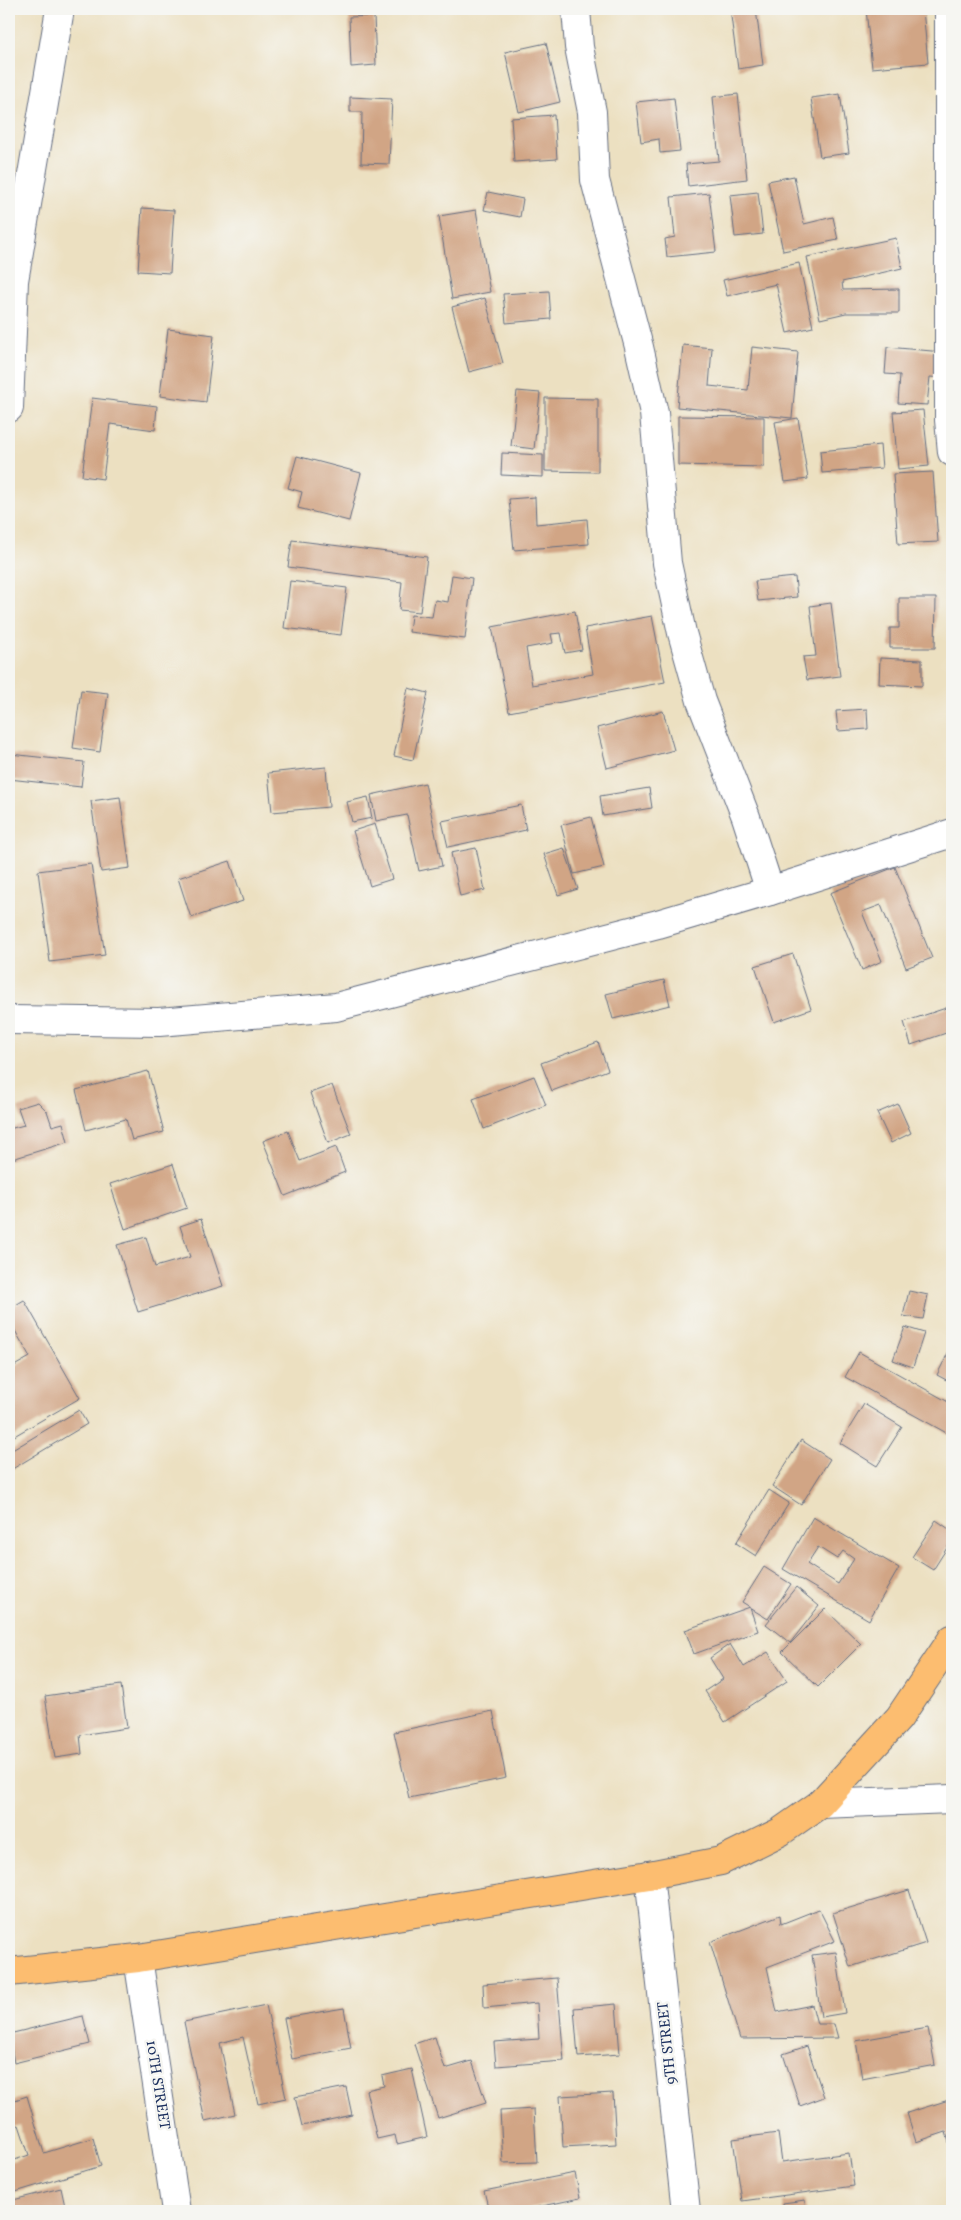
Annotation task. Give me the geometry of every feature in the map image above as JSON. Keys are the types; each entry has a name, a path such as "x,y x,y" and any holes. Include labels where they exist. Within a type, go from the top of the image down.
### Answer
{"highway":[{"path":"9,1972 138,1958 650,1875 721,1861 780,1832 820,1804 899,1718 952,1638"}],"street":[{"path":"9,408 14,281 60,9"},
{"path":"576,9 579,47 592,112 595,180 639,347 654,413 667,563 682,633 701,701 740,799 770,892"},
{"path":"949,9 949,420 952,452"},
{"path":"9,1020 159,1022 336,1007 658,924 770,892 952,833"},
{"path":"820,1804 952,1799"},
{"name":"9TH STREET","path":"650,1875 686,2211"},
{"name":"10TH STREET","path":"138,1958 176,2211"}],"building":[{"path":"730,9 756,9 763,65 738,69"},
{"path":"866,9 923,9 928,63 872,68"},
{"path":"374,16 376,65 351,67 349,17"},
{"path":"546,43 560,102 519,112 505,52"},
{"path":"738,94 747,179 688,186 686,164 719,161 713,97"},
{"path":"840,94 849,153 820,157 811,98"},
{"path":"350,97 392,99 389,164 361,163 362,112 350,112"},
{"path":"674,98 680,151 660,153 659,139 641,142 636,102"},
{"path":"554,115 557,159 514,162 511,118"},
{"path":"794,176 804,224 833,217 838,240 783,251 768,181"},
{"path":"488,192 523,199 520,217 484,210"},
{"path":"758,192 763,234 735,237 730,195"},
{"path":"709,193 716,252 667,257 665,239 675,237 671,197"},
{"path":"142,208 174,210 170,273 138,271"},
{"path":"476,210 490,292 452,299 439,216"},
{"path":"896,238 902,268 842,282 843,290 899,289 899,313 846,313 820,319 807,257"},
{"path":"799,263 813,327 787,333 776,284 727,296 723,280"},
{"path":"549,291 551,319 506,323 503,294"},
{"path":"485,298 503,363 469,372 452,307"},
{"path":"168,329 214,335 206,402 160,396"},
{"path":"683,345 712,348 709,386 748,390 752,347 798,352 792,418 677,407"},
{"path":"887,347 943,352 941,378 930,377 927,405 898,403 900,375 885,374"},
{"path":"517,391 540,393 534,449 511,446"},
{"path":"92,398 157,406 155,430 110,424 103,479 82,476"},
{"path":"545,398 598,399 598,472 545,471"},
{"path":"923,410 929,466 898,469 893,412"},
{"path":"678,416 764,417 764,467 678,465"},
{"path":"798,418 808,479 785,482 775,422"},
{"path":"880,445 882,468 822,473 820,451"},
{"path":"502,453 543,455 543,477 501,475"},
{"path":"297,456 361,473 349,521 298,508 302,492 288,488"},
{"path":"933,472 938,542 898,544 893,474"},
{"path":"535,497 536,524 587,519 589,544 514,550 509,499"},
{"path":"292,540 427,557 420,612 399,610 402,582 288,567"},
{"path":"452,575 472,578 465,639 409,632 411,615 432,617 435,600 448,602"},
{"path":"795,577 797,597 758,601 755,581"},
{"path":"290,581 347,588 341,635 284,628"},
{"path":"899,598 936,598 935,648 890,648 890,628 899,628"},
{"path":"831,603 840,676 807,680 803,657 816,656 810,606"},
{"path":"575,611 582,650 565,653 561,633 551,634 553,643 526,648 532,685 593,674 585,628 652,616 665,682 509,712 492,627"},
{"path":"880,658 922,660 922,686 879,684"},
{"path":"408,688 428,693 413,760 394,756"},
{"path":"81,690 108,693 100,752 73,748"},
{"path":"867,709 868,729 838,731 836,711"},
{"path":"663,711 674,750 607,768 597,728"},
{"path":"10,754 84,762 81,787 9,779"},
{"path":"326,767 329,807 272,812 268,773"},
{"path":"425,783 442,866 419,871 407,815 376,821 371,795"},
{"path":"649,788 652,808 603,816 600,796"},
{"path":"120,797 130,868 101,872 91,801"},
{"path":"368,797 372,818 352,822 347,802"},
{"path":"521,805 526,830 448,847 442,821"},
{"path":"591,817 604,867 574,874 561,825"},
{"path":"375,824 392,879 370,886 353,831"},
{"path":"476,848 485,890 460,896 451,853"},
{"path":"564,848 578,889 558,895 544,854"},
{"path":"230,861 243,901 191,918 178,878"},
{"path":"91,864 105,955 50,962 38,871"},
{"path":"895,867 932,958 906,968 881,905 862,912 882,961 862,970 830,893"},
{"path":"793,954 811,1009 774,1022 755,966"},
{"path":"664,980 670,1005 613,1019 606,994"},
{"path":"952,1006 952,1031 911,1045 904,1022"},
{"path":"598,1042 608,1070 552,1091 541,1063"},
{"path":"148,1071 164,1132 132,1140 126,1119 86,1130 76,1090"},
{"path":"534,1076 546,1105 484,1129 473,1099"},
{"path":"332,1085 351,1134 328,1143 310,1093"},
{"path":"38,1102 47,1111 52,1126 63,1123 68,1142 9,1160 9,1129 24,1125 18,1108"},
{"path":"898,1104 911,1133 891,1143 877,1113"},
{"path":"288,1131 300,1161 336,1147 345,1172 285,1196 263,1141"},
{"path":"173,1164 187,1208 125,1229 110,1184"},
{"path":"201,1219 223,1286 138,1312 117,1245 146,1237 155,1267 190,1257 180,1226"},
{"path":"909,1291 928,1295 923,1319 903,1316"},
{"path":"24,1300 80,1398 9,1439 9,1418 13,1415 9,1407 9,1369 30,1357 9,1320 9,1309"},
{"path":"905,1327 924,1333 913,1367 893,1360"},
{"path":"952,1345 952,1383 937,1375"},
{"path":"859,1352 952,1404 952,1436 845,1377"},
{"path":"864,1404 902,1427 877,1466 840,1443"},
{"path":"79,1410 87,1424 9,1471 9,1452"},
{"path":"801,1440 830,1459 801,1505 772,1486"},
{"path":"769,1490 789,1503 756,1556 736,1543"},
{"path":"813,1517 899,1568 869,1620 783,1569","holes":["818,1547 837,1559 843,1551 854,1559 838,1584 807,1564"]},
{"path":"936,1520 952,1531 952,1540 933,1570 912,1557"},
{"path":"764,1567 791,1584 768,1619 750,1608 758,1631 694,1654 685,1630 750,1607 742,1602"},
{"path":"796,1587 819,1606 790,1643 766,1624"},
{"path":"825,1609 861,1644 818,1687 782,1652"},
{"path":"730,1644 744,1667 768,1652 787,1681 725,1722 705,1691 723,1679 710,1658"},
{"path":"121,1685 127,1728 80,1735 82,1754 55,1758 45,1696"},
{"path":"493,1711 506,1778 409,1798 394,1732"},
{"path":"909,1890 926,1943 850,1967 833,1913"},
{"path":"819,1909 835,1941 767,1967 777,2012 812,2005 817,2024 834,2024 838,2038 740,2039 710,1942 780,1915 781,1924"},
{"path":"836,1952 845,2013 821,2017 812,1955"},
{"path":"557,1978 564,2061 496,2066 494,2042 539,2039 537,2003 484,2008 483,1984"},
{"path":"616,2004 620,2054 578,2057 574,2008"},
{"path":"266,2005 286,2098 258,2104 243,2037 220,2043 235,2114 205,2121 184,2022"},
{"path":"344,2008 351,2048 292,2059 284,2018"},
{"path":"83,2016 90,2044 14,2063 9,2034"},
{"path":"928,2028 935,2065 862,2079 856,2041"},
{"path":"435,2037 445,2069 472,2061 486,2103 438,2118 414,2044"},
{"path":"807,2046 824,2097 800,2106 783,2054"},
{"path":"412,2069 427,2137 397,2144 395,2135 377,2139 366,2090 384,2086 382,2076"},
{"path":"346,2087 352,2115 302,2126 295,2097"},
{"path":"613,2093 616,2144 563,2147 560,2096"},
{"path":"27,2096 44,2153 93,2138 101,2166 9,2194 9,2162 29,2155 19,2125 9,2128 9,2102"},
{"path":"952,2099 952,2153 946,2132 916,2142 907,2113"},
{"path":"534,2109 537,2162 503,2163 500,2111"},
{"path":"778,2133 782,2162 849,2153 854,2186 742,2201 733,2139"},
{"path":"575,2173 580,2198 520,2211 489,2211 484,2191"},
{"path":"61,2188 66,2211 9,2211 9,2201"},
{"path":"805,2200 806,2211 784,2211 783,2203"}]}
